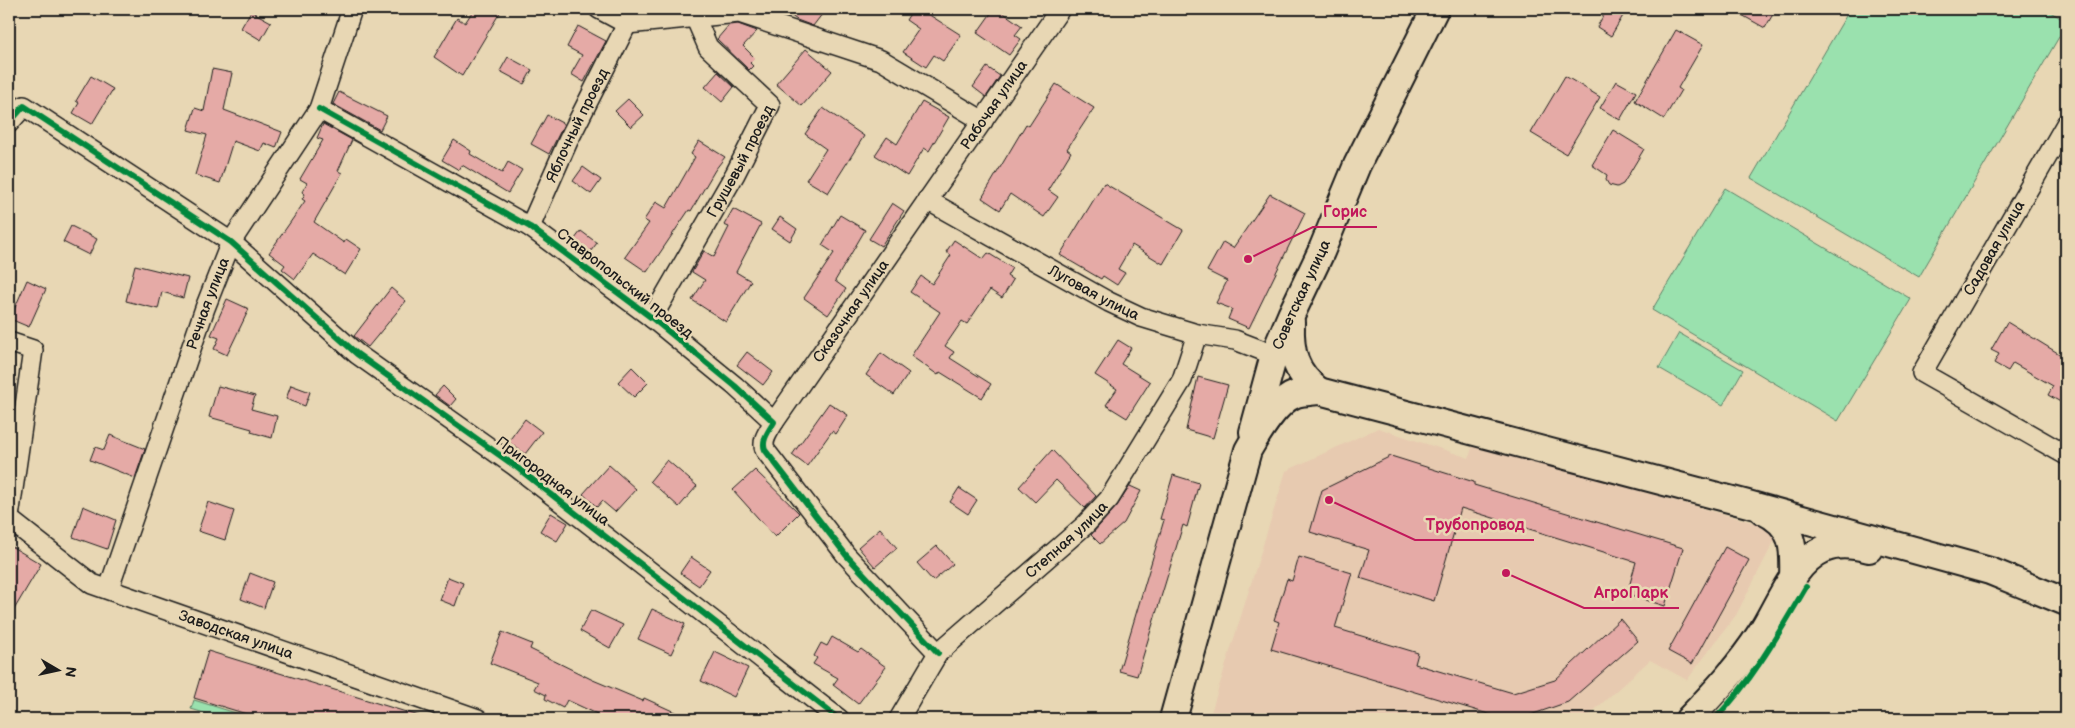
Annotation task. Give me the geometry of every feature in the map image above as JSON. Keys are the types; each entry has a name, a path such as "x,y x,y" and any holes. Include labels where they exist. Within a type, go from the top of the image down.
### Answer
{"main road":[{"name":"Советская улица","path":"1248,450 1274,355 1321,252 1357,165 1435,9"},
{"path":"1291,315 1290,339 1294,360 1306,381 1319,391"},
{"path":"1173,719 1248,450 1264,423 1281,405 1295,394 1319,391 1748,504 1990,571 2066,602"},
{"path":"1748,504 1779,520 1786,528 1793,549 1793,579"},
{"path":"1689,719 1725,682 1760,634 1793,579 1812,557 1824,549 1840,545 1861,547 1990,571"}],"street":[{"name":"Речная улица","path":"109,588 205,308 231,242 320,109 352,9"},
{"path":"599,9 626,24 739,13 882,60 983,121"},
{"name":"Рабочая улица","path":"927,200 1060,9"},
{"name":"Грушевый проезд","path":"652,318 735,174 770,105 708,48 694,18"},
{"name":"Яблочный проезд","path":"530,226 568,140 626,24"},
{"name":"Пригородная улица","path":"9,123 24,106 231,242 357,354 515,466 839,719"},
{"name":"Ставропольский проезд","path":"320,109 530,226 652,318 735,386 774,422"},
{"name":"Садовая улица","path":"2066,124 2061,143 1922,373 2066,456"},
{"name":"Луговая улица","path":"927,200 1109,302 1141,316 1197,334 1235,340 1274,355"},
{"name":"Сказочная улица","path":"774,422 927,200"},
{"name":"Степная улица","path":"900,719 938,653 1085,524 1109,499 1182,380 1197,334"},
{"name":"Заводская улица","path":"9,342 33,350 9,518 92,584 109,588 478,719"},
{"path":"774,422 763,445 765,450 846,555 938,653"}],"shaded area":[{"path":"1378,428 1469,458 1473,444 1780,530 1736,615 1687,680 1650,660 1588,716 1582,719 1209,719 1286,471"}],"green space":[{"path":"1850,9 2045,9 2066,21 2066,25 1919,277 1751,178"},
{"path":"1725,188 1911,299 1838,421 1652,310"},
{"path":"1679,333 1743,370 1723,405 1659,368"},
{"path":"194,700 255,719 224,719 191,709"}],"building":[{"path":"474,9 502,9 462,76 434,57 457,18 465,23"},
{"path":"782,9 826,9 813,26 797,20"},
{"path":"913,9 920,9 961,35 943,61 934,55 926,67 903,52 919,29 906,20"},
{"path":"994,9 998,9 1022,26 1015,35 1021,39 1009,55 977,33"},
{"path":"1607,9 1627,9 1611,36 1597,27"},
{"path":"1731,9 1776,9 1765,28"},
{"path":"251,11 271,22 261,40 241,28"},
{"path":"738,24 757,31 743,46 755,58 750,63 753,66 749,70 717,39 729,25"},
{"path":"578,26 606,41 584,82 571,74 582,55 567,47"},
{"path":"1676,30 1703,45 1678,88 1681,90 1664,119 1635,101"},
{"path":"806,49 832,71 802,106 776,84"},
{"path":"508,57 532,70 524,84 500,71"},
{"path":"987,67 1000,76 986,97 973,87"},
{"path":"212,69 232,73 224,110 282,132 276,148 264,143 260,151 233,141 220,183 195,175 207,135 188,130 195,108 204,111"},
{"path":"718,72 734,87 722,102 705,87"},
{"path":"91,76 113,89 92,124 73,113 79,103 76,101"},
{"path":"1565,76 1600,97 1566,154 1531,133"},
{"path":"1616,81 1636,92 1620,120 1600,108"},
{"path":"1056,84 1094,108 1067,149 1071,152 1048,190 1058,197 1044,217 1010,194 1000,210 982,198 1026,124 1029,126"},
{"path":"339,92 387,116 380,130 333,104"},
{"path":"628,99 644,115 631,127 615,111"},
{"path":"922,102 949,117 929,151 924,148 907,176 875,155 887,137 897,144"},
{"path":"823,108 864,136 828,193 806,180 826,149 805,134"},
{"path":"547,115 564,124 549,154 531,144"},
{"path":"323,124 352,140 338,171 342,173 314,222 344,243 346,239 361,249 345,275 313,254 295,279 282,269 285,265 269,253 305,201 302,199 305,194 302,192 307,183 300,179 323,140 317,138"},
{"path":"1613,130 1644,149 1623,184 1617,187 1609,185 1606,180 1607,175 1592,165"},
{"path":"454,140 471,151 470,154 502,173 508,162 522,170 508,193 462,165 459,170 442,160"},
{"path":"699,141 725,157 715,170 691,211 689,210 647,272 625,257 649,223 644,220 656,202 666,208 695,157 691,154"},
{"path":"583,167 601,180 591,194 573,181"},
{"path":"1104,183 1183,230 1163,264 1132,245 1118,269 1125,273 1117,285 1103,276 1101,279 1060,255"},
{"path":"1270,194 1305,213 1249,328 1228,319 1232,309 1216,303 1227,281 1207,271 1223,242 1233,248"},
{"path":"892,203 904,211 881,246 869,239"},
{"path":"733,209 761,224 736,272 751,281 726,322 692,300 705,280 692,272 704,251 714,257 729,227 724,225"},
{"path":"840,215 865,230 835,281 846,289 828,315 804,298 834,253 822,245"},
{"path":"780,217 797,229 790,241 772,229"},
{"path":"71,226 97,239 89,255 63,242"},
{"path":"581,231 597,243 587,256 571,244"},
{"path":"954,240 983,259 988,253 1012,268 1007,276 1013,280 1002,298 990,290 967,324 962,321 945,346 954,352 950,358 991,384 982,398 940,372 938,375 911,356 940,312 910,292 921,276 932,284 951,255 946,252"},
{"path":"135,265 188,278 183,298 162,292 158,309 126,301"},
{"path":"27,280 46,289 29,327 10,319"},
{"path":"391,288 406,301 368,347 354,336"},
{"path":"227,299 249,309 227,355 214,349 219,338 211,335"},
{"path":"2007,322 2066,358 2066,405 2048,395 2053,386 2013,363 2008,371 1994,363 1999,354 1991,350"},
{"path":"1118,340 1131,348 1121,364 1150,382 1127,418 1106,405 1117,389 1095,375"},
{"path":"747,352 773,372 763,385 737,365"},
{"path":"881,353 909,373 894,395 866,375"},
{"path":"632,367 648,383 634,397 618,382"},
{"path":"1198,377 1228,385 1213,438 1186,430"},
{"path":"291,385 310,392 305,406 286,399"},
{"path":"218,386 255,396 251,409 277,416 272,438 251,432 252,429 209,417"},
{"path":"443,386 456,399 450,406 435,395"},
{"path":"829,403 848,415 836,434 832,431 807,466 792,455"},
{"path":"525,419 542,432 525,454 508,442"},
{"path":"110,435 145,449 135,478 90,460 95,447 104,450"},
{"path":"1052,450 1096,496 1085,508 1056,480 1035,502 1019,487"},
{"path":"1391,456 1474,482 1474,485 1683,548 1665,606 1627,594 1636,562 1461,508 1434,601 1360,578 1369,550 1310,532 1322,490"},
{"path":"667,460 697,486 679,507 650,481"},
{"path":"609,465 636,489 615,512 602,501 597,507 583,494"},
{"path":"755,470 799,513 775,537 733,490"},
{"path":"1173,475 1199,483 1187,527 1183,525 1137,676 1119,671 1164,520 1160,519"},
{"path":"1130,486 1141,491 1124,523 1100,544 1091,535 1117,506"},
{"path":"959,488 977,500 968,514 950,502"},
{"path":"208,502 234,511 225,540 198,531"},
{"path":"83,506 116,520 107,549 73,537"},
{"path":"551,513 568,523 557,541 540,531"},
{"path":"880,528 897,548 875,567 858,547"},
{"path":"9,545 41,564 9,618"},
{"path":"937,546 953,564 933,581 917,563"},
{"path":"1725,547 1749,560 1692,664 1668,651"},
{"path":"691,557 710,570 699,586 680,573"},
{"path":"1299,557 1352,573 1335,628 1418,653 1415,664 1513,693 1555,680 1620,619 1638,641 1568,702 1519,719 1505,719 1271,649 1279,622 1274,620 1287,579 1292,581"},
{"path":"250,573 273,582 264,608 241,599"},
{"path":"448,577 463,583 455,606 440,600"},
{"path":"652,609 685,624 671,654 638,639"},
{"path":"591,610 623,625 610,648 580,631"},
{"path":"502,632 532,644 530,649 593,680 643,701 644,698 690,719 594,719 597,714 567,700 563,708 545,699 546,695 534,689 538,682 490,663"},
{"path":"832,637 858,652 861,649 886,667 858,704 833,685 838,678 813,664 817,658 814,656 821,643 827,646"},
{"path":"208,651 419,716 419,719 263,719 194,698"},
{"path":"715,652 748,668 734,697 701,681"}],"cycle path":[{"path":"9,123 24,106 231,242 357,354 515,466 839,719"},
{"path":"319,109 530,227 652,318 735,386 774,422 765,439 765,450 846,555 938,653"},
{"path":"1715,719 1753,673 1806,587"}],"place":[{"name":"Горис","path":"1248,259"},
{"name":"Трубопровод","path":"1329,500"},
{"name":"АгроПарк","path":"1506,573"}]}
